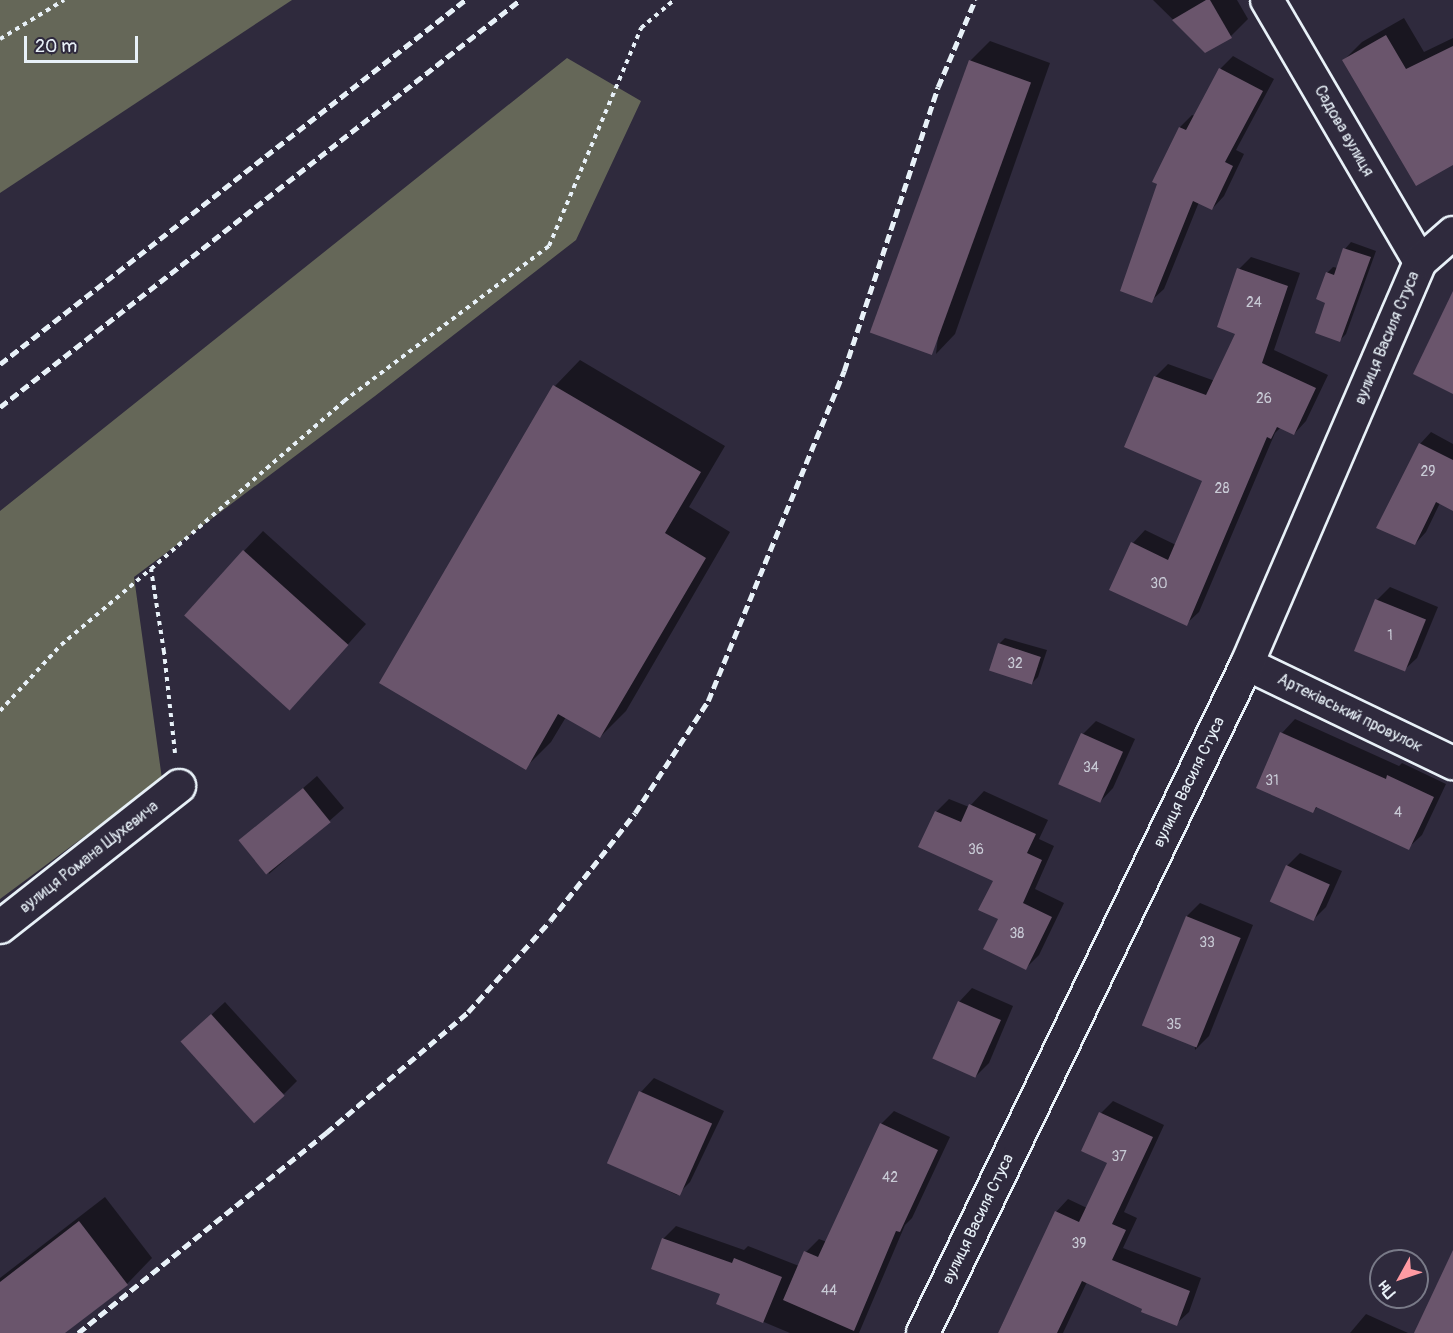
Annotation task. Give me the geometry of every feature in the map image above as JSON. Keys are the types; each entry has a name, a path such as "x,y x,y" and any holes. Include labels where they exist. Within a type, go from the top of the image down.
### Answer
{"street":[{"name":"Садова вулиця","path":"1267,0 1420,262"},
{"name":"вулиця Василя Стуса","path":"922,1333 1247,664 1420,262 1453,233"},
{"name":"Артеківський провулок","path":"1247,664 1453,763"},
{"name":"вулиця Романа Шухевича","path":"0,927 179,786"}],"path":[{"path":"0,39 64,0"},
{"path":"0,711 61,645 344,401 549,246 641,28 674,0"},
{"path":"151,569 164,652 179,786"}],"green space":[{"path":"0,0 292,0 0,193"},
{"path":"567,58 641,101 576,240 375,396 134,577 162,779 0,899 0,511"}],"building":[{"path":"1206,0 1210,0 1232,38 1205,53 1172,20"},
{"path":"1386,35 1406,69 1453,46 1453,165 1416,186 1342,60"},
{"path":"969,60 1031,83 932,355 870,333"},
{"path":"1219,68 1263,91 1225,162 1233,166 1212,210 1193,201 1152,303 1120,291 1157,184 1152,182 1179,127 1186,130"},
{"path":"1343,248 1371,257 1340,342 1315,333 1325,303 1316,299 1326,272 1334,275"},
{"path":"1237,268 1288,286 1262,363 1316,388 1294,435 1277,427 1271,439 1267,437 1187,626 1109,590 1131,542 1168,560 1202,481 1124,447 1154,376 1206,395 1235,334 1217,327"},
{"path":"1453,291 1453,394 1413,374"},
{"path":"553,385 701,472 665,533 706,558 600,738 558,714 526,770 379,683"},
{"path":"1419,443 1453,460 1453,511 1436,502 1415,545 1376,528"},
{"path":"243,550 349,645 290,710 184,615"},
{"path":"1375,599 1426,620 1405,672 1354,651"},
{"path":"998,643 1041,657 1032,684 989,671"},
{"path":"1280,732 1386,779 1387,775 1434,797 1409,850 1316,807 1313,813 1256,788"},
{"path":"1081,733 1123,752 1100,803 1058,784"},
{"path":"303,788 331,822 266,874 238,840"},
{"path":"969,804 1036,834 1027,853 1042,860 1023,903 1052,917 1026,970 983,949 998,919 978,910 993,881 918,847 935,811 961,822"},
{"path":"1286,865 1330,885 1314,921 1270,902"},
{"path":"1186,916 1241,938 1197,1048 1142,1025"},
{"path":"958,1001 1001,1020 975,1078 932,1059"},
{"path":"211,1014 285,1096 254,1123 181,1041"},
{"path":"639,1091 712,1124 680,1196 607,1163"},
{"path":"1099,1112 1153,1137 1112,1224 1126,1230 1112,1260 1190,1291 1177,1326 1141,1312 1142,1309 1082,1281 1057,1333 998,1333 1055,1211 1079,1222 1107,1163 1081,1151"},
{"path":"880,1123 938,1150 900,1232 896,1231 854,1331 783,1300 804,1251 818,1257"},
{"path":"79,1221 128,1285 65,1333 0,1333 0,1282"},
{"path":"662,1238 732,1263 734,1258 782,1277 763,1323 716,1304 720,1294 651,1269"},
{"path":"1453,1250 1453,1333 1414,1333 1425,1309 1429,1309 1429,1301"}],"railway":[{"path":"0,364 465,0"},
{"path":"0,407 520,0"},
{"path":"78,1333 326,1133 468,1012 550,921 635,813 708,701 844,371 938,87 975,0"}]}
